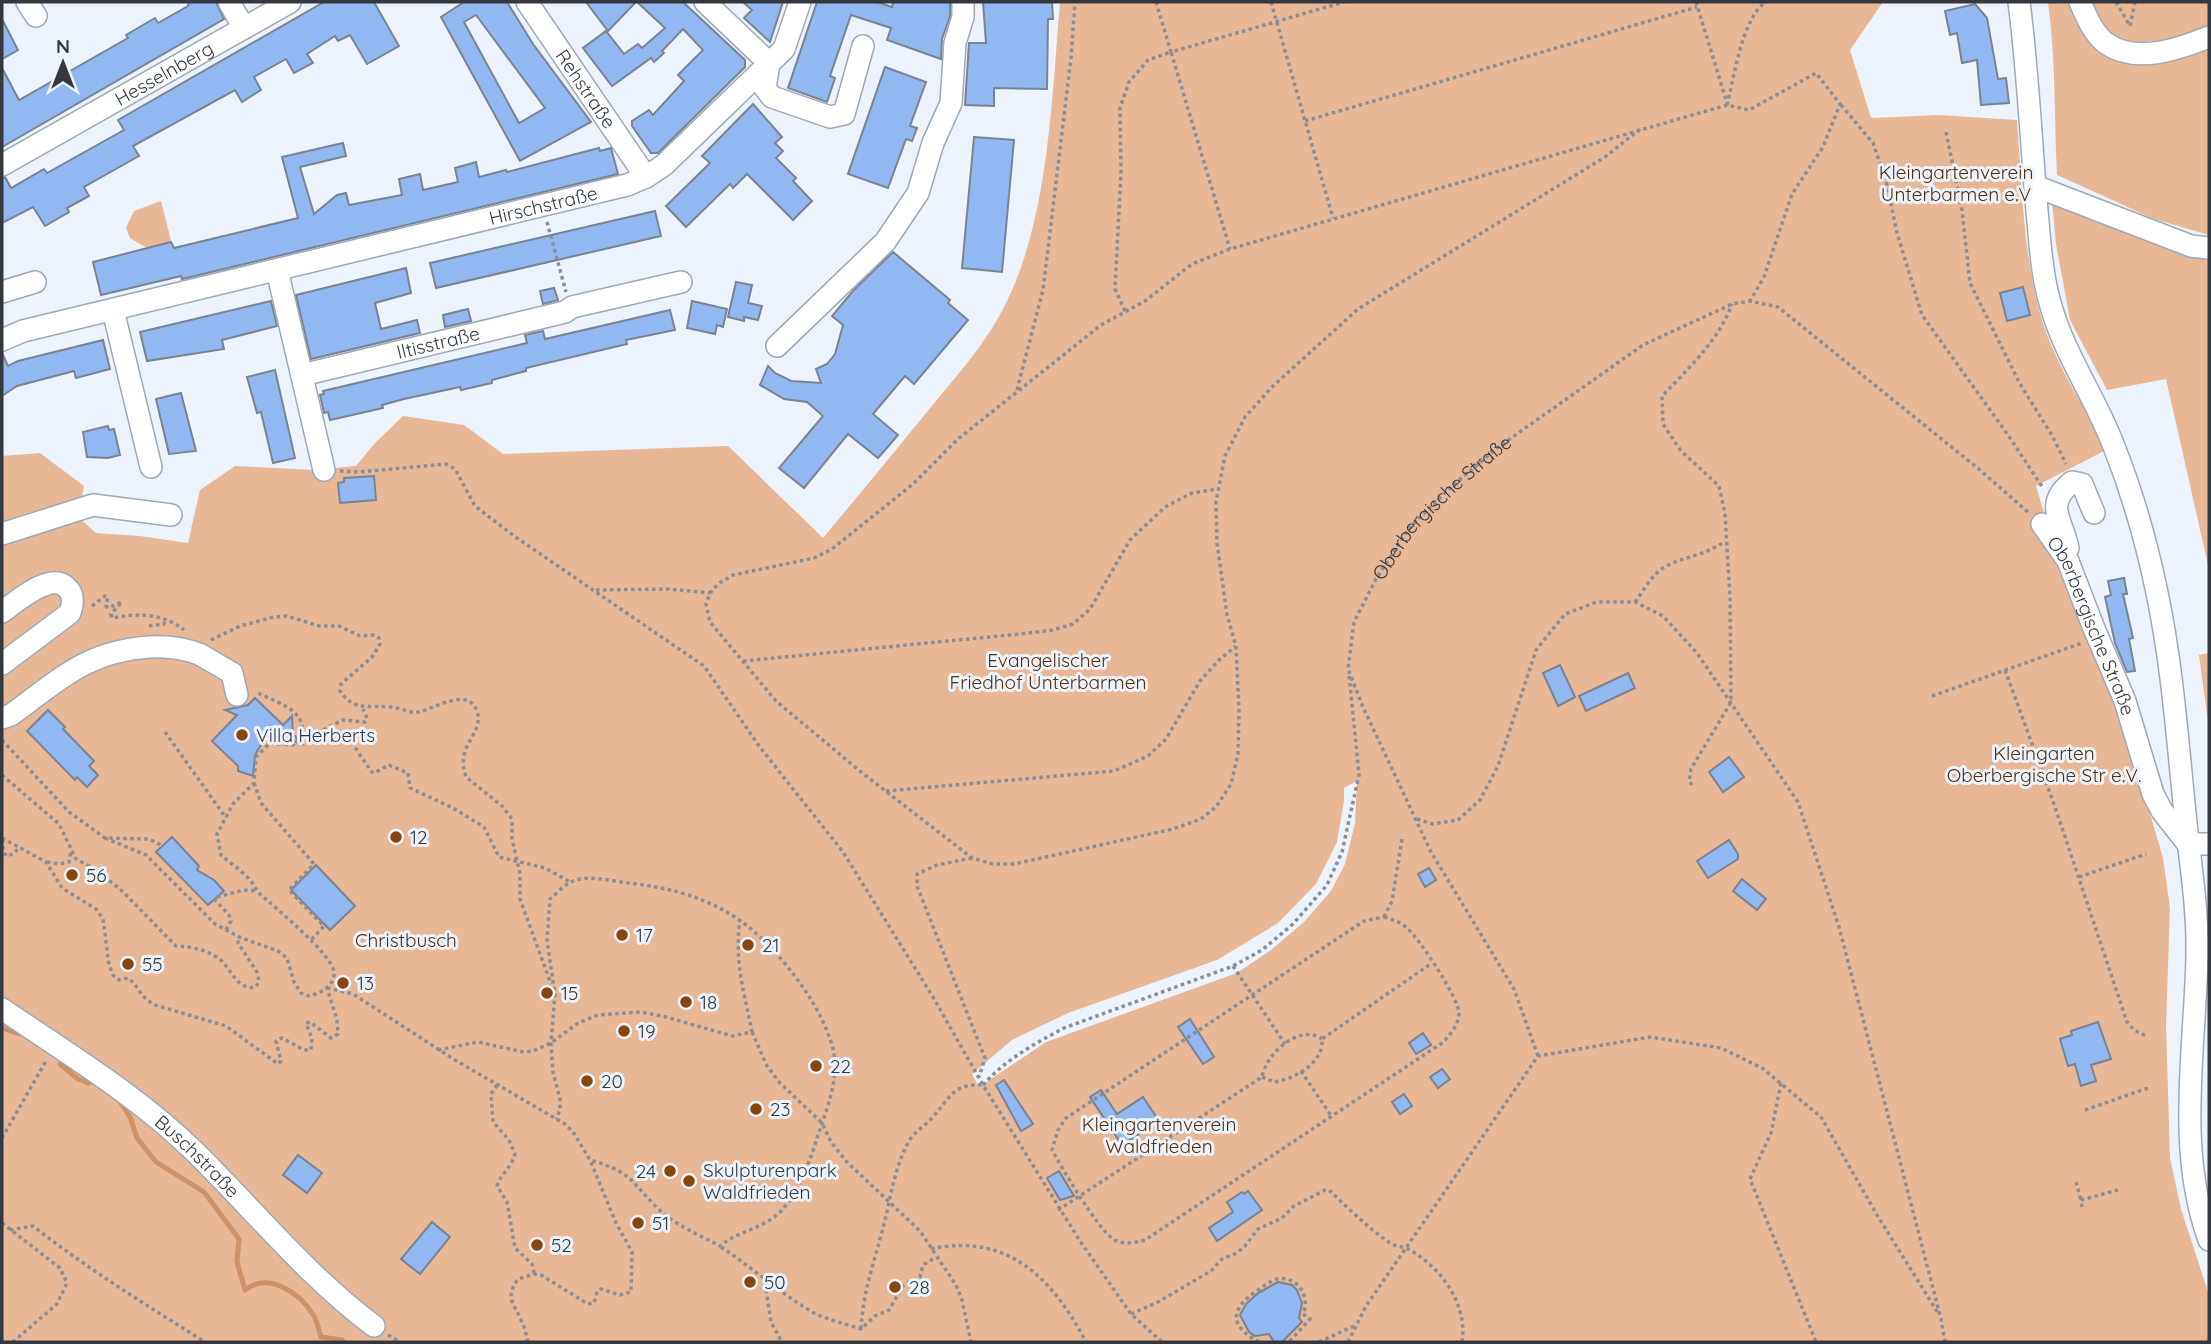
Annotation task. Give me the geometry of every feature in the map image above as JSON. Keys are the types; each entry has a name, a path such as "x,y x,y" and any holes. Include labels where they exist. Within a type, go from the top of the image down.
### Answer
{"street":[{"path":"229,2 244,28"},
{"name":"Hesselnberg","path":"2,165 290,2"},
{"name":"Rehstraße","path":"527,2 646,177"},
{"path":"705,2 769,63"},
{"path":"800,2 784,49 769,63 765,88 772,97 830,117 844,114 863,46"},
{"path":"776,346 885,242 918,193 933,143 951,103 955,43 963,17 962,2"},
{"path":"2019,2 2027,63 2035,186 2048,296 2058,330 2112,441 2137,509 2158,598 2199,844 2202,913 2197,954 2190,1158 2197,1203 2209,1240"},
{"path":"2080,2 2096,32 2105,43 2117,49 2135,52 2175,51 2209,37"},
{"name":"Hirschstraße","path":"2,340 23,331 627,185 664,165 769,63"},
{"path":"2035,186 2191,246 2209,248"},
{"path":"277,271 324,470"},
{"path":"2,292 35,282"},
{"name":"Iltisstraße","path":"302,375 681,282"},
{"path":"113,310 151,467"},
{"path":"2068,561 2067,545 2056,517 2057,501 2062,490 2072,482 2082,484 2094,513"},
{"path":"2,534 93,505 171,514"},
{"name":"Oberbergische Straße","path":"2042,524 2068,561 2125,701 2153,794 2162,811 2199,844"},
{"path":"2,612 43,584 56,582 65,585 73,602 70,613 2,664"},
{"path":"2,718 11,715 83,663 100,655 126,649 167,646 198,654 232,674 237,695"},
{"path":"2202,913 2209,937"},
{"name":"Buschstraße","path":"2,1009 160,1121 194,1151 341,1302 374,1326"}],"path":[{"path":"1017,391 1043,290 1071,58 1074,2"},
{"path":"1156,2 1230,249"},
{"path":"1270,2 1333,219"},
{"path":"1125,311 1115,289 1121,171 1120,108 1129,82 1148,60 1344,2"},
{"path":"1727,105 1744,36 1761,5 1766,2"},
{"path":"2116,2 2130,26 2135,2"},
{"path":"1305,121 1697,4 1727,105"},
{"path":"1640,129 1605,157 1358,309 1273,386 1245,417 1225,456 1218,489 1217,543 1238,670 1238,754 1231,784 1216,807 1201,819 1173,830 1014,864 993,864 972,858 884,791 776,701 710,622 706,604 710,593 718,584 733,575 814,558 832,549 913,484 958,439 1017,391 1101,325 1145,301 1192,264 1230,249 1640,129 1727,105 1749,110 1816,73 1873,143 1922,315 2008,435 2041,487 2057,501"},
{"path":"1750,301 1764,277 1792,194 1823,146 1840,104"},
{"path":"1946,132 1962,210 1970,282 2020,384 2053,437 2072,482"},
{"path":"549,229 571,307"},
{"name":"Oberbergische Straße","path":"1538,1056 1514,989 1431,852 1378,742 1349,669 1354,622 1376,579 1409,528 1451,487 1497,449 1643,345 1731,304 1750,301 1778,307 1980,470 2042,524"},
{"path":"1692,785 1689,781 1691,769 1731,702 1730,597 1725,514 1719,486 1681,451 1663,424 1662,396 1708,345 1727,319 1731,304"},
{"path":"324,470 359,472 446,464 455,469 475,506 514,536 704,666 759,746 843,852 1058,1210 1131,1314 1162,1342"},
{"path":"742,661 1020,634 1073,624 1090,609 1130,540 1165,507 1192,493 1218,489"},
{"path":"1635,602 1653,577 1666,565 1716,548 1726,540"},
{"path":"594,590 669,589 710,593"},
{"path":"86,606 92,606 105,596 108,597 108,608 122,601 111,614 112,618 132,614 154,616 175,623 191,636"},
{"path":"1417,819 1433,824 1458,820 1480,800 1498,766 1536,650 1565,614 1597,602 1635,602 1663,616 1697,653 1798,802 1839,927 1945,1342"},
{"path":"207,642 240,626 274,617 287,616 319,626 339,626 360,636 374,635 379,638 380,644 372,657 341,684 340,691 353,705 362,708 392,707 415,713 450,700 472,703 477,709 478,718 475,736 464,754 466,778 502,806 512,819 520,899 555,994"},
{"path":"1932,696 2084,643"},
{"path":"884,791 1114,771 1148,756 1166,739 1200,681 1236,646"},
{"path":"983,1085 998,1068 1063,1028 1233,966 1262,950 1293,924 1326,885 1342,852 1359,775 1349,669"},
{"path":"2005,670 2079,877 2127,1022 2134,1030 2146,1036"},
{"path":"237,695 254,691 297,713 302,720 302,734 293,745 270,743 256,757 254,783 261,803 314,864 289,890 324,926 310,940"},
{"path":"321,732 343,720 365,722 367,718 362,708"},
{"path":"165,732 226,818"},
{"path":"302,734 321,732 345,733 351,736 358,753 374,773 389,765 408,773 410,788 453,808 484,827 499,857 545,868 570,882"},
{"path":"2,740 69,812 105,838 146,855 215,924 239,937 278,951 287,958 293,982 301,993 309,996 327,988 333,979 334,969 310,940 256,891 252,881 221,855 217,834 233,804 254,783"},
{"path":"2,775 59,824 76,859 93,868 120,889 176,946 196,947 220,959 239,984 250,989 256,988 260,981 238,943 239,937"},
{"path":"105,838 149,839 163,846"},
{"path":"20,846 13,854 6,856 2,839 20,846 46,862 59,864 69,862 72,856 70,846"},
{"path":"1384,917 1392,901 1402,839"},
{"path":"2079,877 2146,854"},
{"path":"972,858 937,865 917,874 917,886 985,1058 978,1078"},
{"path":"46,862 62,888 96,909 103,919 109,965 113,975 119,980 128,978 136,985 139,994 155,1005 226,1026 278,1065 281,1061 276,1041 282,1038 304,1050 311,1050 312,1039 306,1023 331,1038 338,1034 337,1020 327,988"},
{"path":"556,1119 560,1098 551,1043 555,994 547,941 550,899 570,882 587,878 670,890 701,898 740,919 766,941 812,999 833,1047 833,1088 806,1170 784,1208 769,1222 730,1237 720,1246"},
{"path":"226,930 230,921 229,915 216,898 244,890 256,891"},
{"path":"1384,917 1400,922 1410,930 1432,963 1457,1002 1459,1013 1450,1035 1443,1043 1145,1240 1121,1242 1112,1238 1080,1195 1052,1150 1058,1130 1066,1118 1364,921 1384,917"},
{"path":"740,919 740,984 752,1032 766,1066 822,1123 831,1142 847,1162 920,1231 956,1285 971,1342"},
{"path":"1322,1039 1432,963"},
{"path":"1233,966 1285,1044"},
{"path":"327,988 353,994 438,1050 556,1119 573,1132 590,1160 616,1223 632,1252 631,1292 620,1295 601,1289 597,1292 594,1303 589,1304 541,1275 534,1274 518,1279 510,1294 511,1302 523,1322 528,1342"},
{"path":"438,1050 478,1042 524,1052 533,1051 551,1043 578,1023 598,1015 641,1012 732,1036 752,1032"},
{"path":"1058,1210 1262,1077 1266,1061 1285,1044 1299,1036 1317,1035 1322,1039"},
{"path":"1348,1342 1366,1306 1538,1056 1650,1037 1721,1048 1762,1068 1821,1117 1941,1319"},
{"path":"1262,1077 1275,1082 1301,1071 1317,1059 1322,1051 1322,1039"},
{"path":"2,1138 48,1040"},
{"path":"1301,1071 1332,1117"},
{"path":"1781,1083 1771,1133 1750,1179 1816,1342"},
{"path":"861,1329 865,1290 897,1169 910,1138 931,1119 952,1092 968,1084 983,1085"},
{"path":"497,1085 491,1094 493,1122 509,1140 515,1154 511,1167 500,1177 497,1186 507,1202 515,1248 532,1264 534,1274"},
{"path":"2085,1110 2151,1087"},
{"path":"590,1160 625,1172 663,1213 720,1246 817,1314 861,1329"},
{"path":"2076,1182 2082,1207"},
{"path":"1131,1314 1158,1302 1211,1271 1222,1259 1237,1253 1245,1246 1258,1229 1282,1218 1294,1206 1329,1190 1388,1242 1406,1247 1426,1260 1455,1295 1461,1313 1462,1342"},
{"path":"2081,1200 2118,1190"},
{"path":"2,1223 60,1268 67,1283 57,1304 13,1342"},
{"path":"10,1230 33,1226 120,1289 205,1342"},
{"path":"931,1249 950,1245 972,1245 1010,1255 1026,1264 1057,1295 1086,1342"},
{"path":"861,1329 875,1316 889,1310 904,1284 920,1277 923,1265 936,1257"},
{"path":"764,1276 771,1322 782,1342"},
{"path":"1259,1342 1241,1330 1238,1307 1242,1301 1271,1281 1279,1279 1294,1282 1301,1288 1306,1302 1303,1314 1310,1320 1289,1342"},
{"path":"1319,1342 1356,1326"}],"green space":[{"name":"Christbusch","path":"1060,2 1883,2 1850,50 1871,118 1939,115 2017,120 2027,246 2042,320 2063,370 2108,449 2036,486 2059,563 2118,705 2163,858 2170,908 2166,1025 2170,1158 2181,1209 2209,1295 2209,1342 2,1342 2,456 40,453 84,486 78,517 96,533 188,543 200,490 235,466 315,470 356,466 403,416 464,425 503,454 728,446 823,538 973,356 1008,299 1022,265 1040,192 1051,115","holes":["1357,781 1355,823 1345,864 1331,891 1304,922 1271,950 1237,973 1046,1042 979,1087 972,1074 1012,1040 1068,1013 1217,960 1278,923 1316,884 1337,842 1344,788"]},
{"path":"2048,2 2209,2 2209,235 2154,219 2057,175 2054,66"},
{"path":"161,201 171,241 147,248 130,238 126,228 134,211"},
{"path":"2052,201 2209,252 2209,569 2166,379 2107,390 2070,320 2056,244"},
{"path":"2209,653 2209,729 2199,655"}],"building":[{"path":"189,2 216,2 224,19 2,147 2,68 19,100 128,38 126,35 155,18 158,23 188,6"},
{"path":"324,2 374,2 399,46 367,64 350,35 338,41 335,36 307,54 313,63 294,73 286,59 254,77 261,90 242,102 235,90 133,146 139,156 84,187 89,196 67,208 69,212 45,226 33,207 2,223 2,178 5,177 11,188 44,169 47,173 124,130 118,120"},
{"path":"464,2 507,2 533,44 591,122 520,161 441,17","holes":["476,15 545,108 519,123 464,22"]},
{"path":"586,2 636,2 608,31"},
{"path":"637,2 683,2 745,60 745,67 658,153 651,153 632,126 632,121 649,110 653,115 684,81 678,75 703,50 683,29 654,62 651,58 612,86 583,48 606,31 624,54 638,44 642,48 665,28"},
{"path":"743,2 783,2 770,42 744,18 752,10"},
{"path":"817,2 877,2 892,7 893,2 950,2 950,16 942,39 941,59 887,40 891,28 851,15 830,76 835,78 827,102 788,88"},
{"path":"983,2 1052,2 1053,19 1048,19 1047,89 994,88 994,106 965,105 969,43 986,43"},
{"path":"1975,4 1987,18 1998,79 2006,78 2009,103 1981,105 1977,60 1962,63 1957,33 1950,35 1945,11"},
{"path":"2,19 18,50 2,59"},
{"path":"885,67 926,82 910,126 917,128 912,141 906,139 888,188 848,174"},
{"path":"753,104 782,137 775,143 783,151 776,158 796,178 793,181 812,201 793,220 747,174 733,188 730,184 686,227 666,206 710,163 702,156"},
{"path":"974,137 1014,140 1002,272 962,268"},
{"path":"343,143 346,156 300,167 314,214 337,195 346,193 349,205 402,195 399,179 420,174 423,190 458,182 455,168 476,162 479,177 599,148 600,151 611,148 618,174 182,279 181,276 101,295 93,262 171,242 174,248 298,218 282,157"},
{"path":"655,211 661,236 436,288 430,263"},
{"path":"893,252 950,300 948,303 968,320 914,384 905,376 873,414 898,435 878,458 848,434 804,488 779,468 823,416 807,402 784,399 760,385 768,366 791,381 821,383 816,369 827,364 835,354 843,325 832,316"},
{"path":"406,268 411,293 375,303 381,329 417,320 420,333 311,359 296,295"},
{"path":"736,282 752,285 748,303 762,306 758,320 744,317 744,321 728,317"},
{"path":"2023,287 2030,315 2007,321 2000,293"},
{"path":"554,288 558,300 543,304 540,291"},
{"path":"271,301 277,326 222,340 224,349 147,361 140,332"},
{"path":"692,301 727,309 723,327 717,325 715,334 687,328"},
{"path":"468,309 471,321 445,327 443,315"},
{"path":"670,310 675,330 626,340 627,344 526,368 526,371 492,380 492,383 404,399 382,405 383,408 330,420 328,412 324,413 320,395 324,394 323,391 527,343 525,335 543,331 545,339"},
{"path":"103,340 110,369 76,378 74,371 17,386 2,396 2,353 8,366 18,361"},
{"path":"275,370 295,458 273,463 261,412 257,413 247,377"},
{"path":"181,393 196,451 169,454 156,399"},
{"path":"108,426 109,430 114,429 120,455 108,458 87,457 83,432"},
{"path":"374,476 376,500 340,503 338,483 344,482 344,478"},
{"path":"2124,578 2127,594 2123,594 2133,638 2129,639 2135,671 2127,672 2115,643 2105,597 2111,595 2108,581"},
{"path":"1560,665 1575,697 1558,706 1543,673"},
{"path":"1628,673 1635,688 1586,711 1579,696"},
{"name":"Villa Herberts","path":"255,698 283,725 292,716 293,734 302,744 268,733 255,755 253,776 238,771 238,766 212,741 237,715 225,710 248,705"},
{"path":"48,710 94,761 89,766 98,775 87,787 77,777 75,780 27,731"},
{"path":"1729,757 1744,777 1723,792 1709,772"},
{"path":"172,837 199,866 197,870 214,880 224,891 208,905 156,852"},
{"path":"1729,840 1738,854 1738,859 1708,878 1697,861"},
{"path":"316,865 355,906 330,930 291,890"},
{"path":"1429,868 1436,880 1425,887 1418,874"},
{"path":"1742,879 1766,899 1757,910 1733,891"},
{"path":"1190,1019 1214,1057 1203,1064 1178,1027"},
{"path":"2098,1022 2111,1059 2091,1065 2096,1081 2081,1086 2075,1064 2068,1066 2060,1039 2072,1035 2071,1031"},
{"path":"1423,1033 1431,1045 1416,1054 1409,1043"},
{"path":"1442,1069 1450,1079 1438,1088 1430,1077"},
{"path":"1004,1080 1033,1124 1021,1131 996,1085"},
{"path":"1101,1090 1117,1114 1143,1097 1159,1121 1122,1145 1090,1097"},
{"path":"1404,1094 1412,1106 1400,1114 1392,1102"},
{"path":"298,1155 322,1173 307,1193 283,1175"},
{"path":"1059,1171 1074,1196 1060,1200 1047,1178"},
{"path":"1248,1191 1262,1210 1217,1241 1209,1228 1233,1212 1227,1202"},
{"path":"432,1222 450,1237 420,1274 401,1259"},
{"path":"1278,1282 1292,1285 1297,1290 1302,1303 1299,1318 1302,1322 1282,1342 1274,1342 1269,1334 1255,1336 1249,1332 1240,1315 1246,1304 1258,1293"}],"waterway":[{"path":"2,1028 19,1034"},
{"path":"60,1064 78,1079 88,1083 96,1080"},
{"path":"117,1097 130,1117 137,1138 156,1162 204,1192 239,1239 237,1262 245,1290 264,1283 283,1287 308,1308 315,1318 321,1337 343,1342"}],"place":[{"name":"Villa Herberts","path":"242,735"},
{"name":"12","path":"396,837"},
{"name":"56","path":"72,875"},
{"name":"17","path":"622,935"},
{"name":"21","path":"748,945"},
{"name":"55","path":"128,964"},
{"name":"13","path":"343,983"},
{"name":"15","path":"547,993"},
{"name":"18","path":"686,1002"},
{"name":"19","path":"624,1031"},
{"name":"22","path":"816,1066"},
{"name":"20","path":"587,1081"},
{"name":"23","path":"756,1109"},
{"name":"24","path":"670,1171"},
{"name":"Skulpturenpark Waldfrieden","path":"689,1181"},
{"name":"51","path":"638,1223"},
{"name":"52","path":"537,1245"},
{"name":"50","path":"750,1282"},
{"name":"28","path":"895,1287"}],"park label":[{"name":"Kleingartenverein Unterbarmen e.V","path":"1956,183"},
{"name":"Evangelischer Friedhof Unterbarmen","path":"1048,671"},
{"name":"Kleingarten Oberbergische Str e.V.","path":"2044,764"},
{"name":"Kleingartenverein Waldfrieden","path":"1159,1135"}]}
